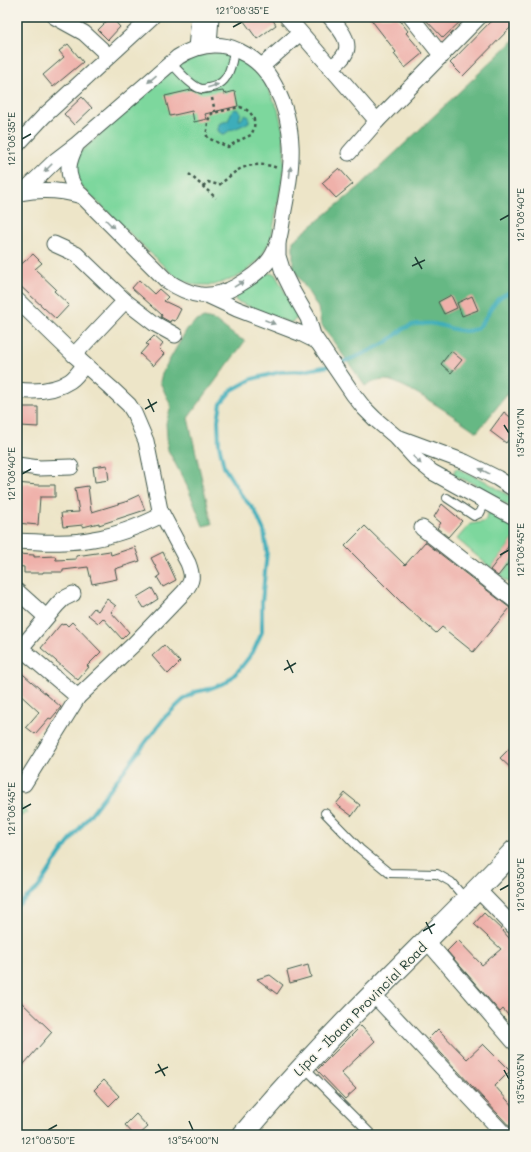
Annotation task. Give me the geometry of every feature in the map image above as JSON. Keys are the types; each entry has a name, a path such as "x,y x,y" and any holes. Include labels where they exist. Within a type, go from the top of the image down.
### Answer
{"main road":[{"name":"Lipa - Ibaan Provincial Road","path":"243,1135 304,1066 373,994 472,896 514,851"}],"street":[{"path":"56,17 84,33 109,56"},
{"path":"17,145 44,116 152,17"},
{"path":"199,17 202,47"},
{"path":"202,47 211,17"},
{"path":"287,17 377,121"},
{"path":"330,17 344,35 347,45 344,57 330,68"},
{"path":"411,17 442,56"},
{"path":"349,154 377,121 479,17"},
{"path":"262,66 300,33"},
{"path":"18,193 37,179 56,160 78,144 171,63 186,52 202,47 224,46 234,48 250,56 262,66 280,97 287,116 291,140 291,173 278,242 278,256 283,272 308,318 313,335 317,342 353,394 375,419 395,436 416,459 432,472 514,517"},
{"path":"78,144 71,156 69,171 72,184 82,196 166,280 182,289 209,296 237,309 302,334 317,342"},
{"path":"18,193 35,190 69,193 82,196"},
{"path":"209,296 232,288 257,272 269,260 278,242"},
{"path":"54,244 76,254 125,301 155,324 175,335"},
{"path":"17,300 79,360 112,388 134,413 146,441 162,515 188,562 191,571 191,583 184,592 78,697 24,784"},
{"path":"17,390 38,390 70,381 78,374 79,360 125,301"},
{"path":"395,436 465,462 497,478 514,489"},
{"path":"17,465 39,468 71,467"},
{"path":"17,541 55,543 93,540 131,529 162,515"},
{"path":"422,528 514,600"},
{"path":"17,591 46,617"},
{"path":"73,594 63,599 19,647 78,697"},
{"path":"472,896 514,927"},
{"path":"426,942 514,1042"},
{"path":"373,994 505,1135"}],"lane":[{"path":"171,63 199,88 209,88 219,84 224,79 229,68 234,48"},
{"path":"447,498 474,516 480,513 486,501"},
{"path":"324,813 360,849 389,873 437,874 472,896"},
{"path":"304,1066 372,1135"}],"path":[{"path":"209,88 215,112"},
{"path":"240,107 244,108 252,115 255,122 253,134 250,137 236,142 228,147 208,138 206,134 208,129 208,120 210,115 215,112 240,107"},
{"path":"203,186 208,182 219,185 240,169 254,165 274,167 291,173"},
{"path":"189,174 216,198"}],"green space":[{"path":"514,40 514,386 477,432 431,402 393,382 385,380 365,386 321,324 318,308 293,268 293,241 358,188"},
{"path":"219,52 241,58 263,78 278,109 283,131 285,165 271,239 260,259 244,273 235,278 214,285 195,285 179,279 171,273 82,187 75,177 77,155 173,69 195,57"},
{"path":"267,273 275,274 299,317 290,323 236,301 235,299 237,294"},
{"path":"204,318 216,321 235,336 245,341 188,418 212,524 203,526 187,486 168,450 166,423 171,406 160,382 162,373 187,329 195,322"},
{"path":"456,468 485,481 514,499 514,509 472,483 453,475"},
{"path":"489,513 506,519 514,526 514,539 491,568 457,539 470,524 483,522 486,520 487,514"},
{"path":"514,558 514,587 500,576"},
{"path":"17,802 27,812 17,819"}],"water":[{"path":"235,109 241,112 239,120 241,120 245,114 249,117 249,122 222,134 218,131 218,126 220,123 228,121 232,111"}],"building":[{"path":"111,17 120,27 108,40 98,30"},
{"path":"241,17 271,17 276,25 257,39"},
{"path":"369,17 397,17 408,31 406,33 423,53 405,68 394,54 396,52"},
{"path":"423,17 465,17 443,38"},
{"path":"495,17 511,17 514,20 514,24 463,76 450,63"},
{"path":"68,44 83,62 53,87 43,75 64,57 59,51"},
{"path":"191,90 202,94 223,91 224,94 235,91 238,106 205,114 207,119 194,122 192,111 170,116 165,96"},
{"path":"82,97 92,108 74,125 64,114"},
{"path":"339,168 353,184 336,198 322,183"},
{"path":"33,254 42,263 35,269 56,289 54,291 69,305 56,319 17,283 17,268"},
{"path":"139,280 154,294 159,289 168,297 164,301 181,309 175,321 171,320 170,322 161,317 162,315 132,288"},
{"path":"451,295 457,308 444,314 438,302"},
{"path":"472,296 478,310 462,316 457,303"},
{"path":"154,336 163,344 159,349 164,354 153,366 140,354 148,345 146,344"},
{"path":"451,351 462,360 451,373 441,364"},
{"path":"21,407 38,407 38,427 20,426"},
{"path":"504,412 514,420 514,432 506,443 490,431"},
{"path":"107,465 109,480 95,482 93,467"},
{"path":"17,483 55,485 55,497 40,497 38,525 17,523"},
{"path":"88,486 92,512 128,501 139,495 145,510 99,525 99,523 83,527 83,525 63,527 61,513 79,512 75,488"},
{"path":"442,504 462,521 448,537 437,528 441,523 434,517"},
{"path":"365,526 405,565 425,542 510,608 473,652 442,627 436,633 406,607 345,546"},
{"path":"514,539 514,556 498,576 490,570"},
{"path":"135,547 140,561 115,569 117,579 92,584 88,567 63,570 63,572 24,573 24,567 17,566 17,554 34,555 34,557 55,556 56,560 76,559 76,556 110,551 111,555"},
{"path":"163,552 176,580 163,587 157,577 160,575 151,558"},
{"path":"152,588 158,599 144,608 137,597"},
{"path":"107,599 116,606 111,612 129,632 122,639 103,618 98,623 88,615 94,608 98,611"},
{"path":"72,622 101,652 87,666 89,667 78,680 41,648 61,624 63,625 65,623 68,626"},
{"path":"164,645 180,662 168,674 152,656"},
{"path":"17,669 61,707 35,734 26,727 39,712 17,692"},
{"path":"514,744 514,771 500,758"},
{"path":"345,793 360,805 352,816 336,804"},
{"path":"484,913 514,944 514,1022 503,1009 500,1012 447,951 458,940 482,965 501,949 474,924"},
{"path":"308,965 311,977 290,983 287,971"},
{"path":"270,975 283,985 277,994 257,979"},
{"path":"17,998 52,1032 17,1072"},
{"path":"361,1026 375,1041 341,1073 356,1089 345,1099 317,1070"},
{"path":"438,1029 467,1059 483,1044 510,1071 495,1086 514,1108 514,1135 512,1129 428,1039"},
{"path":"104,1080 119,1096 109,1106 94,1090"},
{"path":"136,1114 148,1127 139,1135 134,1135 125,1125"}],"waterway":[{"path":"336,364 354,358 377,347 403,329 412,325 433,324 462,331 477,328 486,318 495,302 514,290"},
{"path":"17,906 38,888 60,854 165,717 183,700 195,692 209,689 227,682 239,670 253,652 262,632 262,602 267,552 264,531 255,511 242,496 224,467 219,444 218,420 221,403 232,390 252,379 280,372 303,371 329,366"}]}
